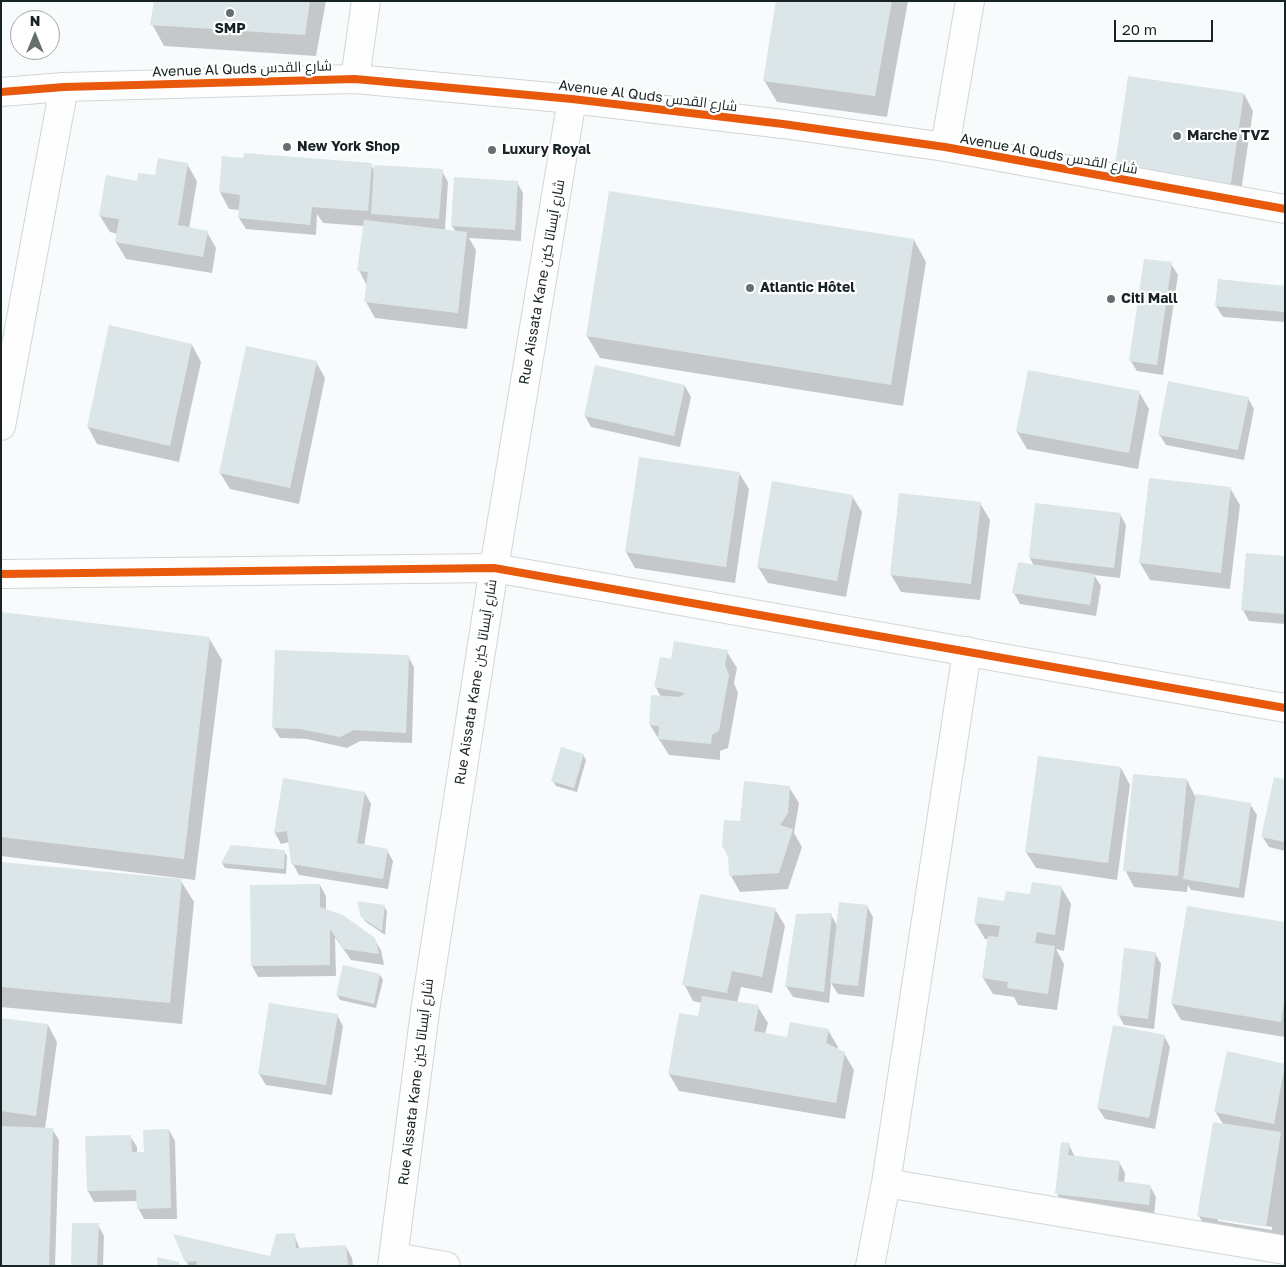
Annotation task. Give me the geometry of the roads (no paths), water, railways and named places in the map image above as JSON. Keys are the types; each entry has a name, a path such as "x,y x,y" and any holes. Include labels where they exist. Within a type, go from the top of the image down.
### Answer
{"street":[{"path":"355,79 366,1"},
{"path":"945,148 970,1"},
{"name":"Avenue Al Quds شارع القدس","path":"1,92 64,87 355,79 572,99 783,124 945,148 1285,209"},
{"path":"1,426 64,87"},
{"name":"Rue Aissata Kane شارع آيساتا كين","path":"393,1262 426,1004 494,568 572,99"},
{"path":"1,574 494,568 1285,708"},
{"path":"870,1266 886,1183 967,651"},
{"path":"886,1183 1285,1250"},
{"path":"393,1262 446,1266"}],"place":[{"name":"SMP","path":"230,13"},
{"name":"Marche TVZ","path":"1177,136"},
{"name":"New York Shop","path":"287,147"},
{"name":"Luxury Royal","path":"492,150"},
{"name":"Atlantic Hôtel","path":"750,288"},
{"name":"Citi Mall","path":"1111,299"}]}
